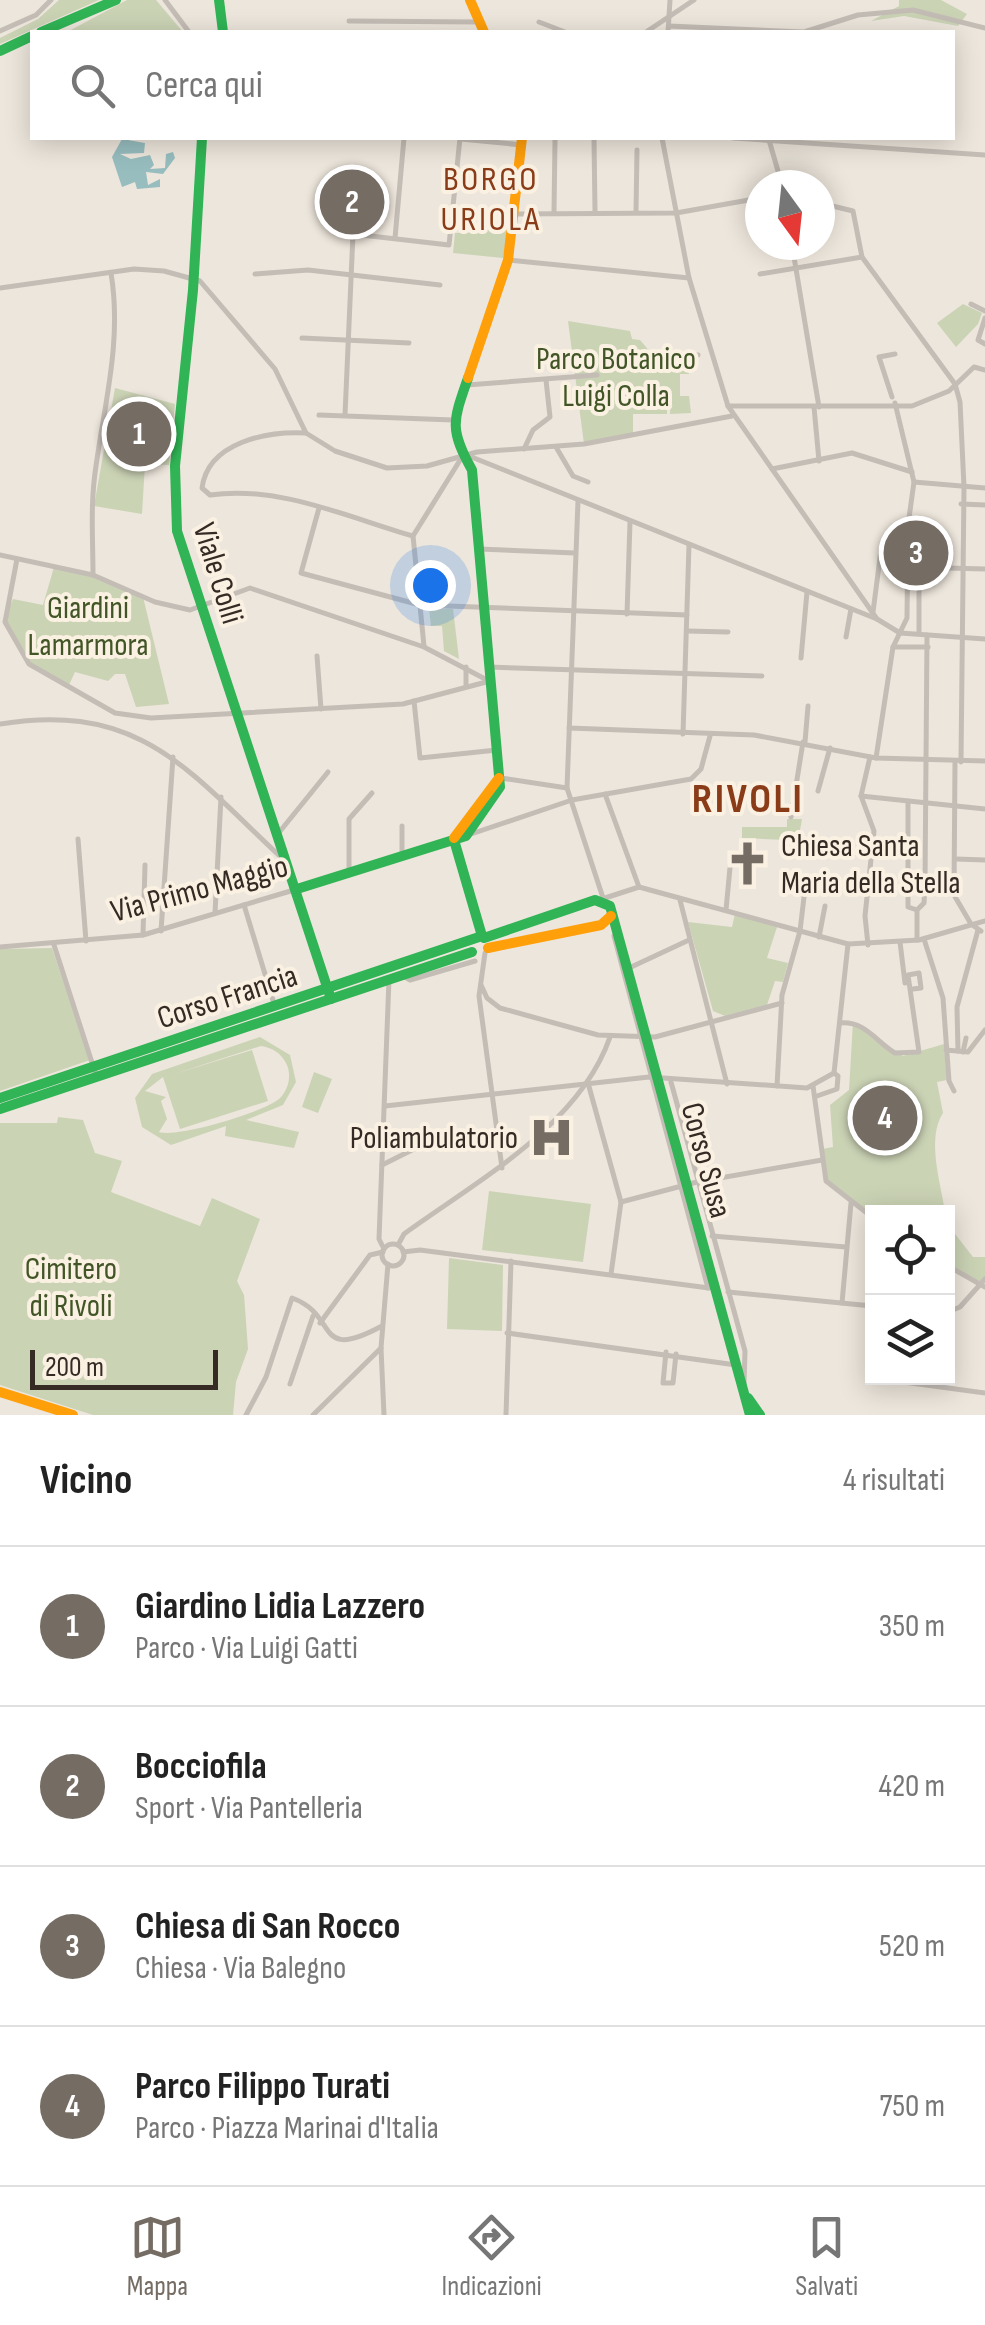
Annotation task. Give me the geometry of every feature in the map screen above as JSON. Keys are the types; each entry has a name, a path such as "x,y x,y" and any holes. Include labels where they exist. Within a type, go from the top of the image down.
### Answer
{"main road":[{"path":"47,30 116,0"},
{"path":"219,0 223,30"},
{"path":"470,0 482,27"},
{"path":"0,51 30,37"},
{"name":"Viale Colli","path":"202,140 174,508 202,609 330,994"},
{"path":"479,948 460,838 499,778 472,470 455,440 453,420 508,260 522,141"},
{"name":"Via Primo Maggio","path":"297,889 460,838"},
{"name":"Corso Francia","path":"0,1109 275,1006 390,979 604,899"},
{"name":"Corso Susa","path":"604,899 630,968 643,1036 660,1080 748,1398"},
{"path":"588,906 586,916 598,925 612,914"},
{"name":"Corso Francia","path":"0,1098 479,948 598,925"},
{"name":"Corso Susa","path":"598,925 624,949"},
{"path":"0,1392 72,1415"},
{"path":"748,1398 750,1415"},
{"path":"748,1398 760,1415"}],"street":[{"path":"0,31 36,15 52,0"},
{"path":"164,0 187,30"},
{"path":"670,0 668,29 723,30"},
{"path":"649,30 694,0"},
{"path":"829,29 858,16 913,10 985,28"},
{"path":"348,21 482,27"},
{"path":"540,22 560,30"},
{"path":"395,238 404,140"},
{"path":"345,414 353,234 449,245 460,140"},
{"path":"554,213 555,140"},
{"path":"594,140 595,212"},
{"path":"662,140 689,278 732,416 875,615 900,633 985,639"},
{"path":"768,140 777,170"},
{"path":"795,140 985,155"},
{"path":"636,150 636,212"},
{"path":"516,214 676,213 745,201"},
{"path":"835,207 853,212 862,257 954,384 960,402 963,637 954,806 955,900 977,929"},
{"path":"760,274 862,257"},
{"path":"508,260 689,278"},
{"path":"794,260 816,380 819,461"},
{"path":"0,288 153,270 194,278 212,291 275,369 306,433"},
{"path":"255,274 308,270 440,285"},
{"path":"93,576 89,526 113,376 116,318 112,273"},
{"path":"972,304 985,315 978,340 985,344"},
{"path":"302,338 409,343"},
{"path":"683,354 698,355"},
{"path":"868,945 866,916 874,831 861,796 873,757 894,647 907,618 914,486 879,358 895,354"},
{"path":"728,406 817,407 940,396 969,369 983,366"},
{"path":"467,384 597,375"},
{"path":"524,449 533,430 550,417 546,380"},
{"path":"319,415 453,420"},
{"path":"413,536 246,490 207,494 202,488 204,477 221,454 269,433 306,433 335,450 387,468 427,466 464,454 556,447 732,416"},
{"path":"556,447 573,476 588,482"},
{"path":"772,469 852,452 912,472"},
{"path":"464,454 807,592 875,615"},
{"path":"424,647 413,536 464,454"},
{"path":"914,486 985,488"},
{"path":"578,502 567,788 604,899 640,887 848,944 920,940 977,929"},
{"path":"962,504 985,505"},
{"path":"319,508 301,573 420,605 688,615"},
{"path":"627,614 630,522"},
{"path":"684,734 689,545"},
{"path":"479,549 575,552"},
{"path":"875,615 881,550"},
{"path":"0,555 93,576 155,602 202,609 250,588 424,647 490,681"},
{"path":"16,558 2,622 29,664 98,705 133,718 414,700 490,681"},
{"path":"909,567 985,569"},
{"path":"919,567 919,633"},
{"path":"801,658 807,592"},
{"path":"846,637 851,609"},
{"path":"687,631 728,632"},
{"path":"927,635 925,900 917,910 920,940 942,998 950,1090 954,1091"},
{"path":"894,647 928,648"},
{"path":"317,656 321,708"},
{"path":"464,666 466,685"},
{"path":"488,667 762,676"},
{"path":"414,700 420,758 497,750"},
{"path":"791,817 808,706"},
{"path":"0,724 55,720 94,724 138,737 174,756 221,796 289,864"},
{"path":"569,728 804,742 873,757 927,762 985,761"},
{"path":"460,838 572,800 695,777 711,734"},
{"path":"818,791 830,748"},
{"path":"161,931 174,756"},
{"path":"260,838 275,830 328,772"},
{"path":"499,778 567,788"},
{"path":"349,873 349,819 372,792"},
{"path":"605,794 640,887"},
{"path":"215,914 221,796"},
{"path":"861,796 985,808"},
{"path":"908,800 908,909 917,910"},
{"path":"402,826 402,856"},
{"path":"78,839 86,941"},
{"path":"726,910 731,857"},
{"path":"956,859 985,860"},
{"path":"142,935 144,866"},
{"path":"776,1086 784,979 800,931 806,880"},
{"name":"Via Primo Maggio","path":"0,946 142,935 297,889"},
{"path":"680,900 727,1084"},
{"path":"244,905 275,1006"},
{"path":"820,936 825,906"},
{"path":"961,1052 957,1007 977,929 985,920"},
{"name":"Corso Susa","path":"614,936 643,1036"},
{"path":"630,968 689,940"},
{"path":"900,942 905,983"},
{"path":"54,944 96,1071"},
{"path":"834,1074 848,944"},
{"path":"479,948 480,975"},
{"path":"479,948 502,1168"},
{"path":"384,1415 381,1348 388,1264 379,1239 390,979"},
{"path":"481,985 487,998 500,1008 610,1036 643,1036 782,1004"},
{"path":"840,1023 853,1022 895,1052 919,1052 913,989"},
{"path":"946,1050 961,1052 978,1044 985,1030"},
{"path":"320,1324 370,1255 398,1245 404,1234 502,1168 588,1083 598,1072 610,1036"},
{"path":"961,1052 966,1038"},
{"path":"385,1106 588,1083 660,1080 814,1086 834,1074"},
{"path":"817,1096 825,1096 839,1087 840,1078 834,1074"},
{"path":"588,1083 621,1202 611,1274"},
{"path":"814,1086 828,1186 865,1212"},
{"path":"382,1165 428,1142"},
{"path":"621,1202 688,1184 822,1160"},
{"name":"Corso Susa","path":"688,1184 712,1236 718,1290 745,1351 744,1384"},
{"path":"842,1302 851,1203"},
{"path":"712,1236 846,1247"},
{"path":"398,1245 404,1252"},
{"path":"404,1252 420,1250 511,1260 718,1290 865,1305"},
{"path":"388,1264 401,1262 404,1252"},
{"path":"506,1415 511,1260"},
{"path":"955,1270 982,1286"},
{"path":"955,1309 982,1286 985,1278"},
{"path":"246,1415 266,1377 292,1298 336,1338 349,1341 382,1326"},
{"path":"290,1384 314,1314"},
{"path":"506,1333 666,1352 738,1365"},
{"path":"313,1415 381,1348"},
{"path":"666,1352 664,1383 673,1384 676,1354"},
{"path":"926,1385 985,1393"}],"green space":[{"path":"59,0 99,0 0,44 0,38 38,19"},
{"path":"127,0 156,0 181,30 71,30"},
{"path":"899,0 941,0 967,14 958,26 904,16 871,21 899,6"},
{"path":"485,228 510,228 503,258 453,253 455,233 484,232"},
{"path":"963,304 982,313 978,324 956,347 937,323"},
{"name":"Parco Botanico Luigi Colla","path":"568,321 630,331 632,339 640,340 651,353 690,354 689,374 680,374 680,396 689,396 691,413 670,414 671,393 667,391 667,414 633,414 633,433 584,444"},
{"path":"115,388 175,404 169,465 145,464 142,514 94,506"},
{"name":"Giardini Lamarmora","path":"54,567 93,575 143,597 169,704 136,707 125,674 115,674 108,681 75,672 69,685 27,661 5,618 13,599 43,605"},
{"path":"429,608 453,609 459,659 444,651 442,626 431,626"},
{"path":"787,819 802,819 799,836 787,840 742,838 742,827 787,827"},
{"path":"735,914 777,927 767,958 788,963 783,982 775,981 767,1005 725,1016 713,1011 688,922 732,927"},
{"path":"52,948 90,1060 0,1091 0,949"},
{"path":"853,1022 903,1056 944,1044 947,1080 937,1082 943,1113 935,1148 944,1205 865,1205 865,1209 828,1182 822,1149 833,1147 830,1105 849,1090"},
{"path":"260,1037 290,1055 296,1082 283,1105 246,1120 299,1132 294,1148 225,1136 226,1126 171,1145 142,1127 135,1098 152,1074","holes":["261,1046 278,1053 288,1067 287,1087 279,1099 220,1123 183,1131 159,1132 167,1119 161,1101 166,1097 145,1091 163,1077 180,1129 268,1101 252,1050 174,1074"]},
{"path":"314,1072 332,1079 318,1113 302,1107"},
{"name":"Cimitero di Rivoli","path":"58,1117 83,1120 95,1153 122,1161 111,1192 200,1226 212,1198 260,1219 237,1281 244,1295 248,1349 236,1382 233,1415 93,1415 0,1385 0,1123 57,1123"},
{"path":"489,1191 591,1204 583,1262 482,1250"},
{"path":"955,1234 973,1257 985,1257 985,1283 979,1285 955,1269"},
{"path":"449,1258 503,1265 502,1331 447,1329"}],"water":[{"path":"121,140 128,140 145,143 144,153 120,154 131,159 150,155 154,165 150,169 165,168 166,154 173,152 175,158 163,174 146,172 148,185 160,179 160,187 137,189 135,182 122,187 112,157"}],"traffic: fast":[{"path":"46,30 116,0"},
{"path":"219,0 223,30"},
{"path":"0,51 30,37"},
{"path":"202,140 193,290 175,466 177,531 331,999"},
{"path":"297,889 466,836 500,787 472,470 456,425 468,378"},
{"path":"454,840 482,936"},
{"path":"484,938 595,900 610,906 750,1415"},
{"path":"0,1098 482,936"},
{"path":"0,1109 472,952"},
{"path":"748,1398 760,1415"}],"traffic: slow":[{"path":"470,0 483,30"},
{"path":"468,378 508,260 522,140"},
{"path":"454,838 499,778"},
{"path":"488,948 601,925 611,916"},
{"path":"0,1392 73,1415"}],"place":[{"name":"Bocciofila","path":"352,202"},
{"name":"Giardino Lidia Lazzero","path":"139,434"},
{"name":"Chiesa di San Rocco","path":"916,553"},
{"name":"Chiesa Santa Maria della Stella","path":"748,863"},
{"name":"Parco Filippo Turati","path":"885,1118"},
{"name":"Poliambulatorio","path":"551,1137"}],"district":[{"name":"BORGO URIOLA","path":"491,198"},
{"name":"RIVOLI","path":"748,797"}]}
